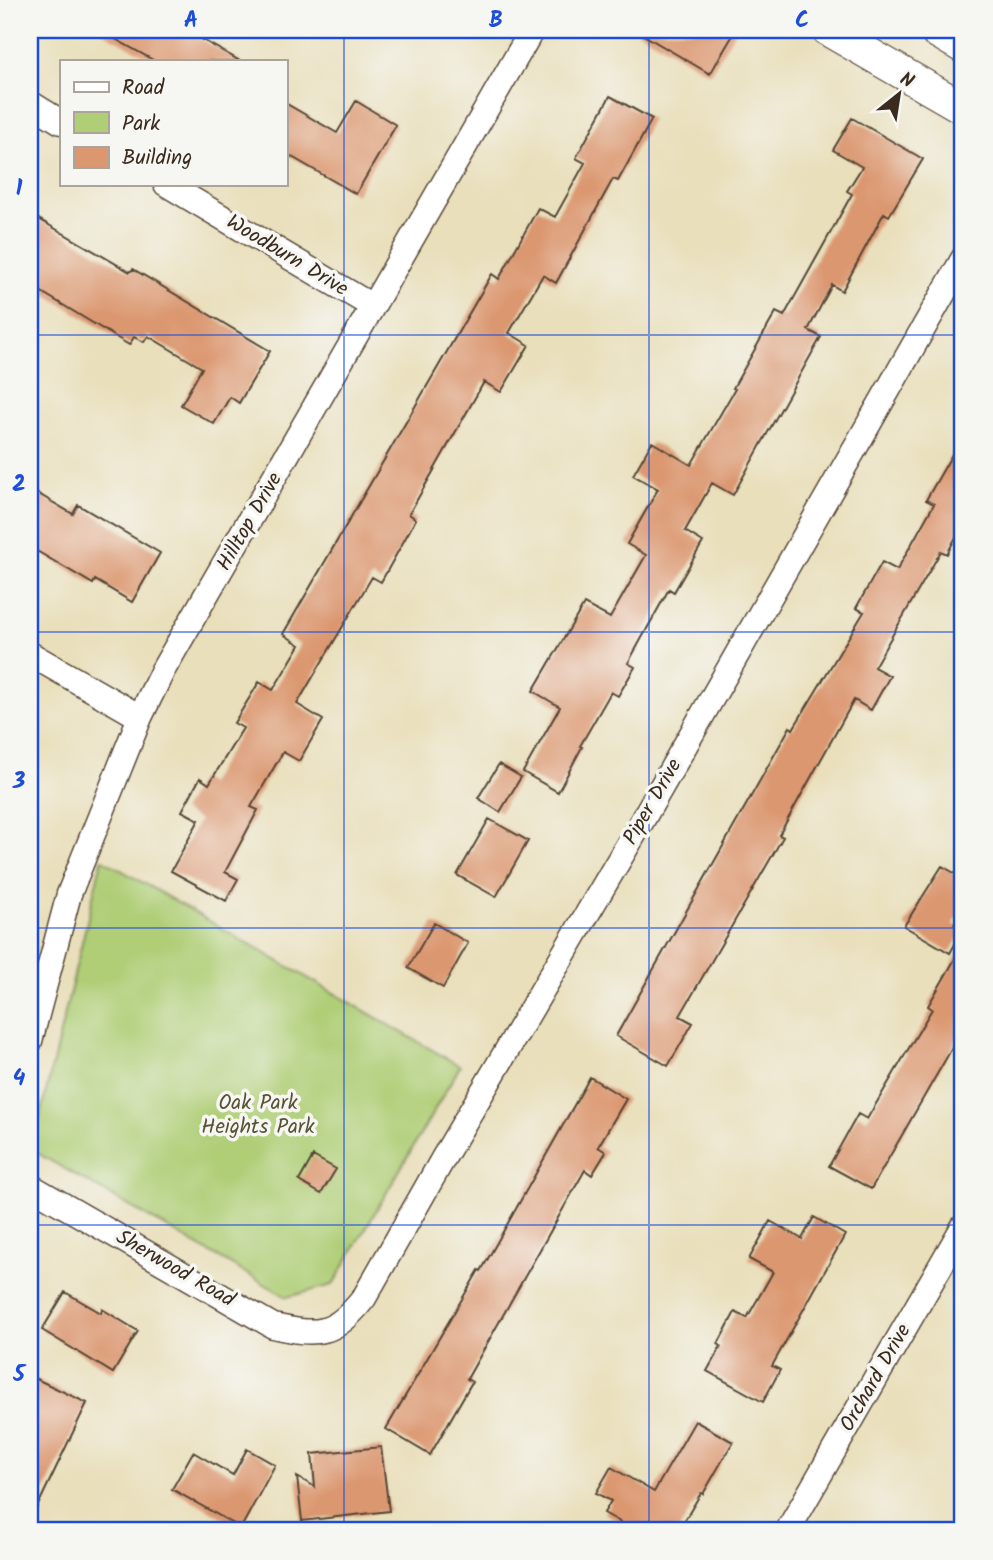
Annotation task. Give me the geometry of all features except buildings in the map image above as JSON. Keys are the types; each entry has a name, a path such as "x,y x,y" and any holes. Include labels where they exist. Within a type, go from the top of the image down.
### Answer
{"street":[{"name":"Hilltop Drive","path":"30,1041 69,894 140,717 163,670 532,30"},
{"path":"828,30 963,108"},
{"path":"934,30 963,47"},
{"path":"30,103 60,121"},
{"name":"Woodburn Drive","path":"169,186 372,306"},
{"name":"Piper Drive","path":"326,1330 348,1319 364,1298 639,827 963,259"},
{"path":"30,654 140,717"},
{"name":"Sherwood Road","path":"30,1186 273,1326 305,1333 326,1330"},
{"name":"Orchard Drive","path":"789,1530 963,1227"}],"green space":[{"name":"Oak Park Heights Park","path":"102,859 460,1066 333,1285 287,1297 32,1150"}]}
